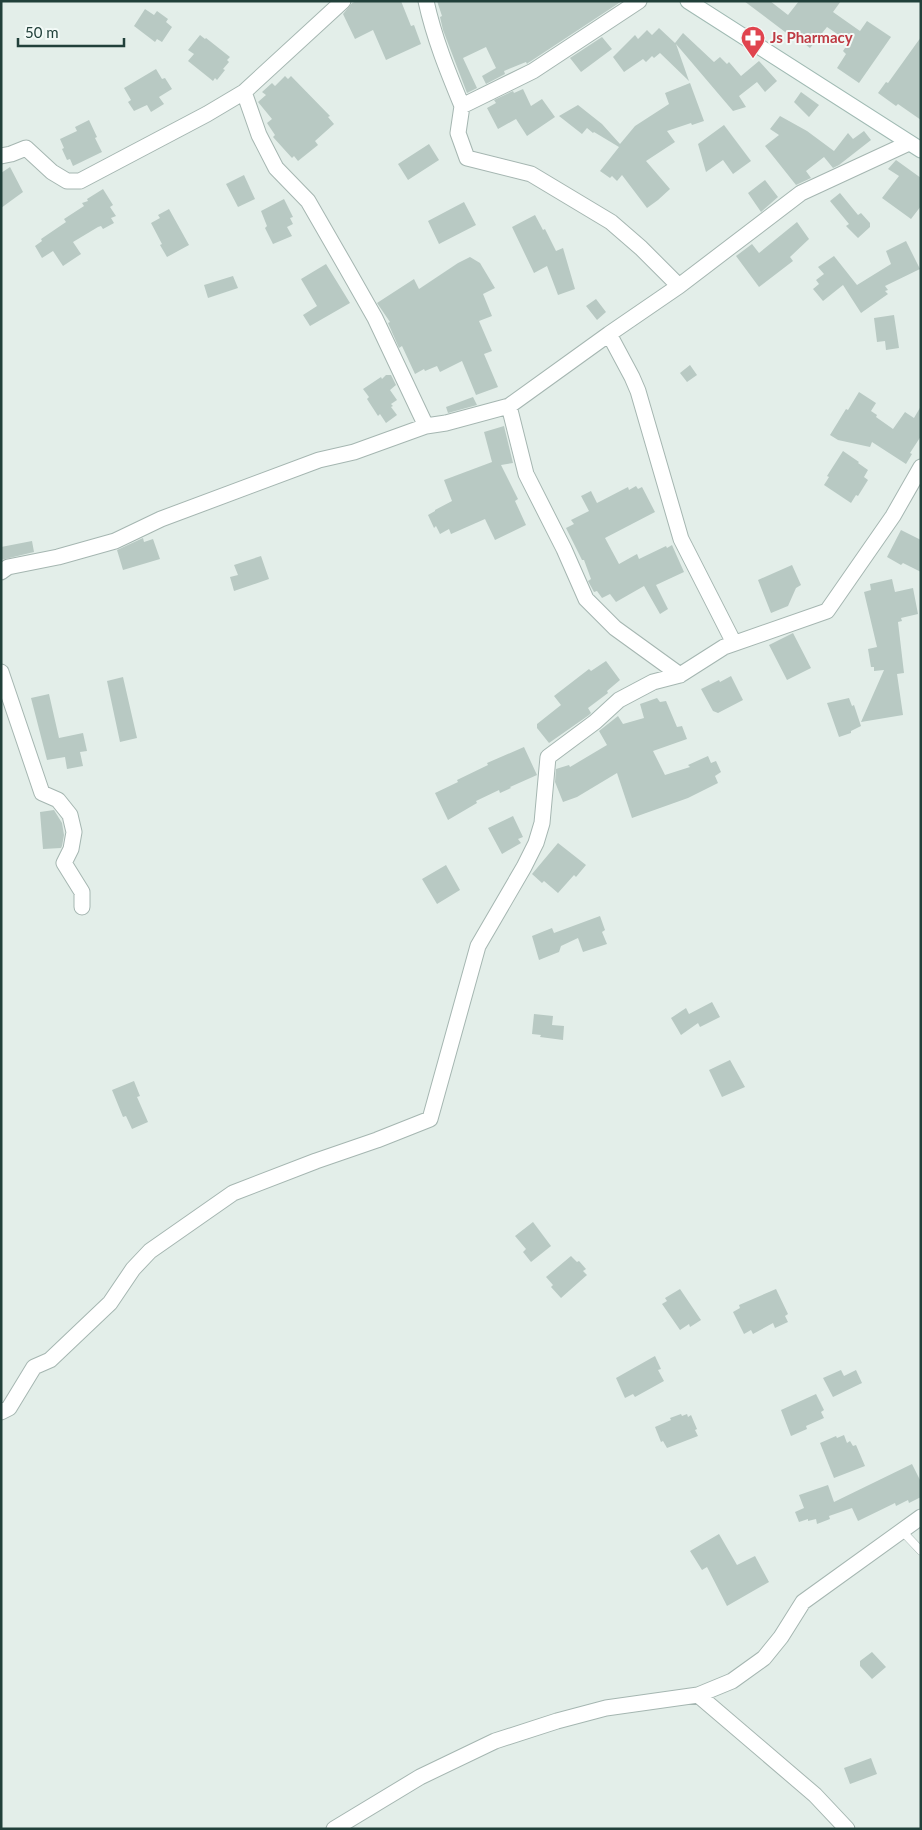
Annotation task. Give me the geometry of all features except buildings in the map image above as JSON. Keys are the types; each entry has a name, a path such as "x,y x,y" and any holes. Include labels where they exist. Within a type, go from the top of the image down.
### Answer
{"street":[{"path":"1,156 26,148 52,172 67,181 80,181 244,92 343,1"},
{"path":"426,1 430,20 444,62 462,106 458,133 467,158 532,174 611,222 641,248 679,286"},
{"path":"462,106 533,71 639,1"},
{"path":"688,1 915,146"},
{"path":"244,92 259,135 276,168 308,201 374,318 426,426"},
{"path":"1,572 8,567 58,557 115,541 162,519 319,460 354,452 426,426 446,423 510,406 679,286 801,193 915,146"},
{"path":"609,334 638,391 681,539 734,644"},
{"path":"510,406 526,474 564,549 586,599 615,628 680,675"},
{"path":"1,1412 9,1408 34,1367 50,1360 110,1302 133,1269 150,1251 233,1193 430,1119 478,946 536,844 542,823 548,757 595,722 619,700 653,682 680,675 724,647 827,611 893,516 921,467"},
{"path":"1,672 22,739 36,772 42,793 58,800 70,815 74,832 71,849 64,863 82,892 82,907"},
{"path":"334,1829 420,1777 495,1741 557,1721 606,1708 698,1695 732,1681 764,1658 803,1602 921,1517"},
{"path":"698,1695 815,1796 847,1829"}],"lane":[{"path":"902,1531 921,1551"}],"place":[{"name":"Js Pharmacy","path":"753,59"}]}
